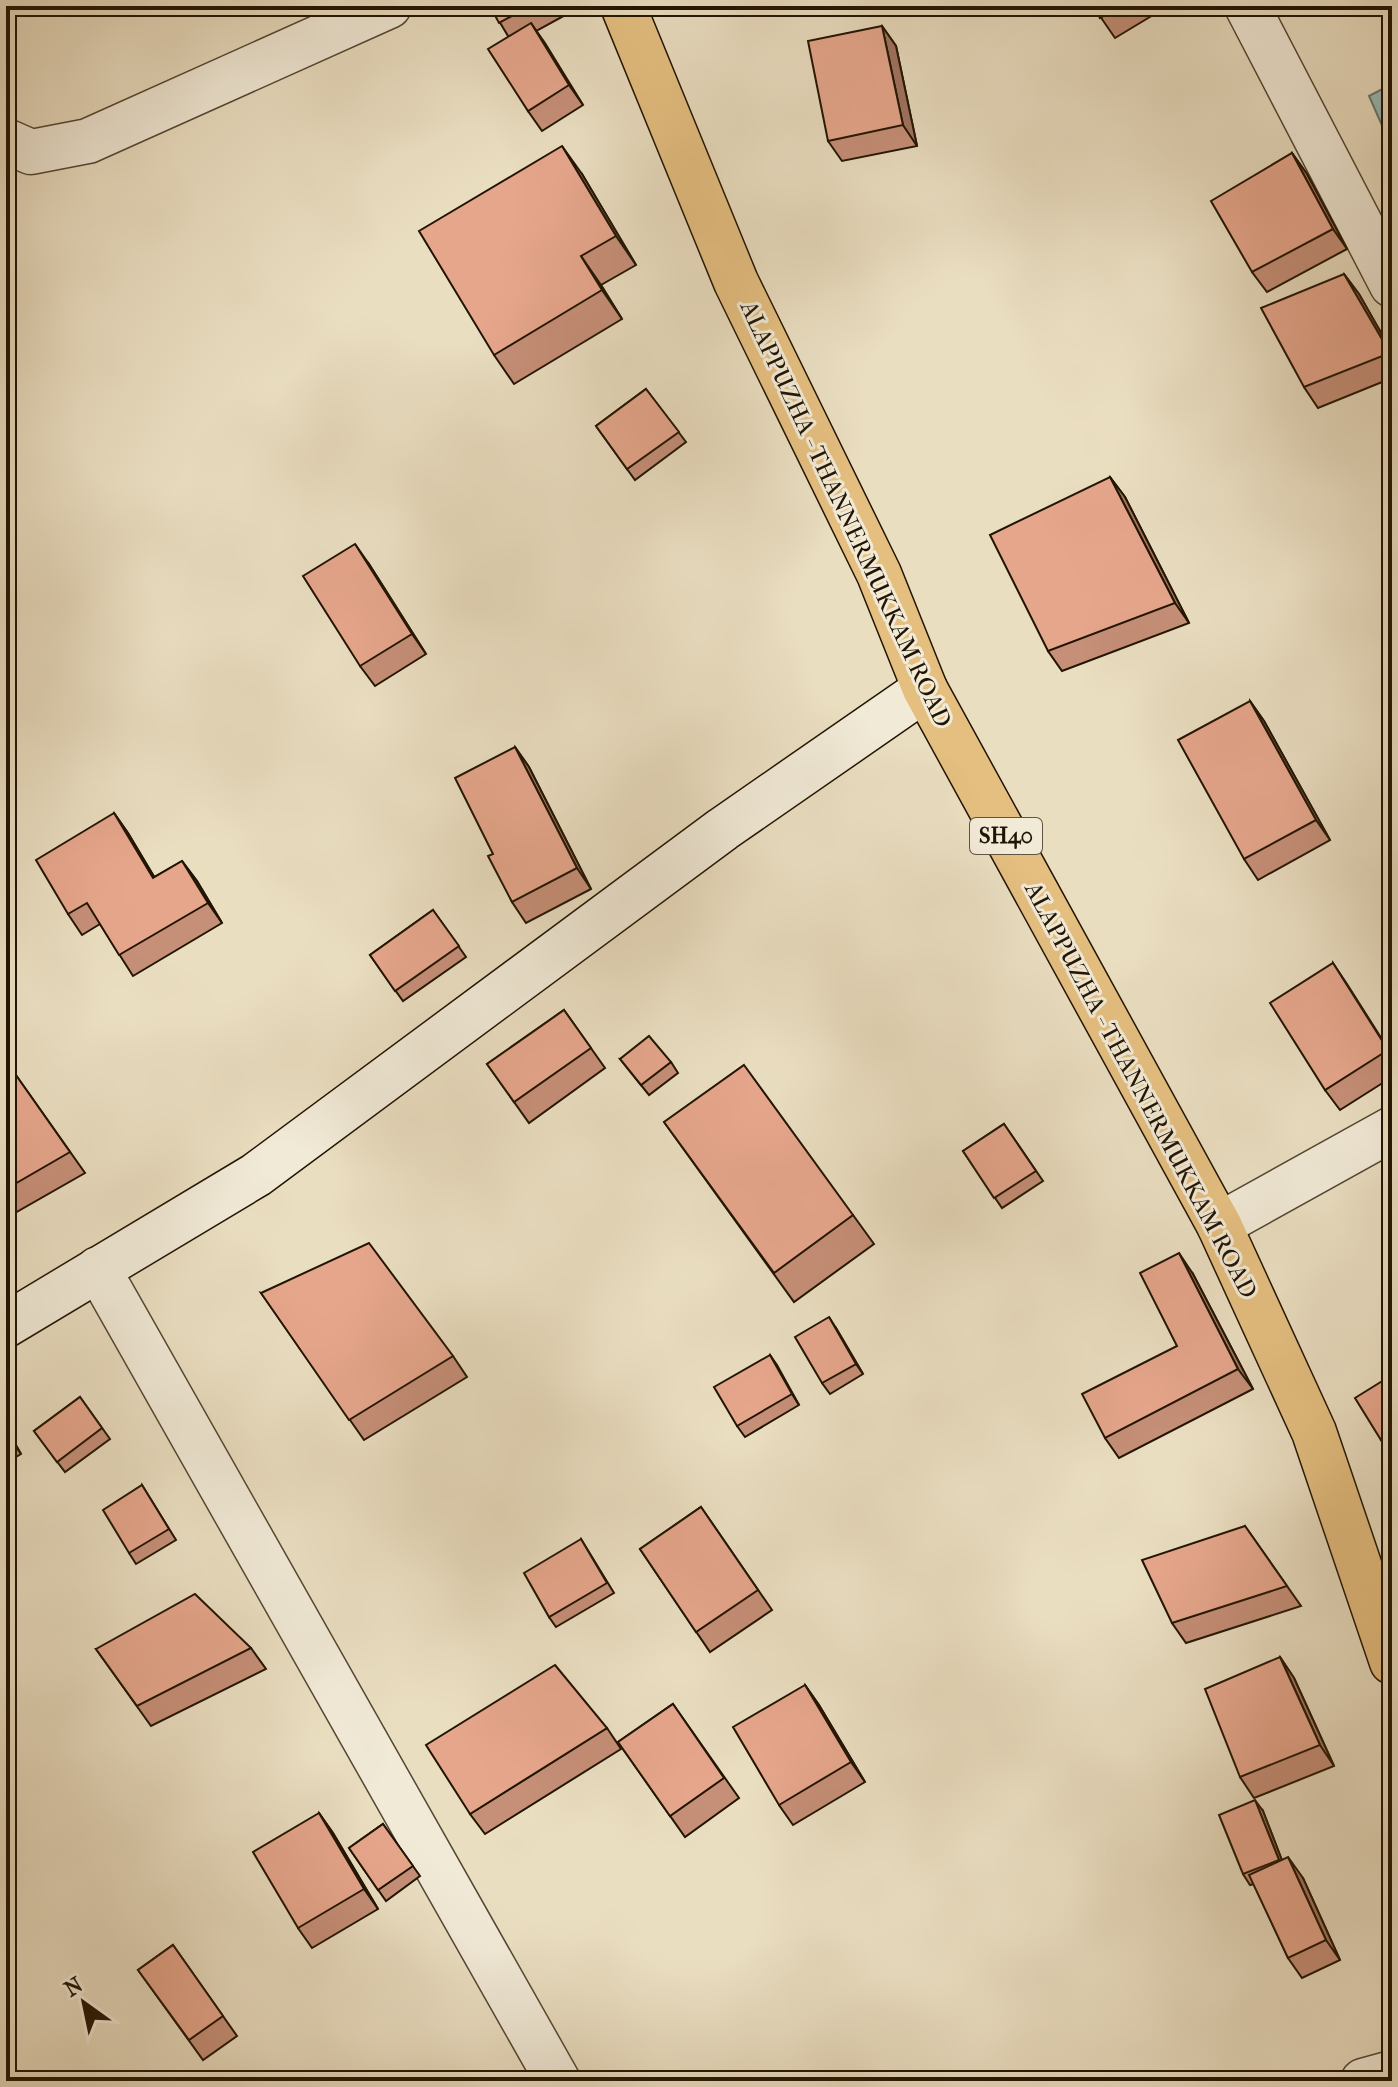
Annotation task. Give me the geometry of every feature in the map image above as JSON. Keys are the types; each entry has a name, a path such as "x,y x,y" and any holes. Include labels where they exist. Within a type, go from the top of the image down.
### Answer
{"main road":[{"name":"ALAPPUZHA - THANNERMUKKAM ROAD","path":"623,6 736,282 879,574 925,689 1219,1225 1314,1432 1392,1662"}],"street":[{"path":"6,141 31,152 88,141 389,6"},
{"path":"1247,6 1392,285"},
{"path":"6,1325 256,1175 723,829 925,689"},
{"path":"1219,1225 1392,1129"},
{"path":"98,1269 558,2081"},
{"path":"1363,2081 1392,2073"}],"water":[{"path":"1392,84 1392,148 1369,96"}],"building":[{"path":"490,6 530,6 499,23"},
{"path":"1093,6 1120,6 1100,18"},
{"path":"531,23 569,85 528,111 488,49"},
{"path":"882,26 903,125 828,141 808,41"},
{"path":"562,146 616,236 581,256 602,290 494,355 419,231"},
{"path":"1292,153 1333,229 1252,272 1211,201"},
{"path":"1344,274 1390,353 1304,387 1261,308"},
{"path":"646,389 679,432 627,469 596,426"},
{"path":"1110,477 1175,603 1048,651 990,535"},
{"path":"355,544 412,634 360,666 303,576"},
{"path":"1250,701 1316,820 1244,859 1178,740"},
{"path":"515,747 577,868 512,902 488,856 493,854 455,778"},
{"path":"114,813 153,878 182,861 208,903 119,955 87,903 68,914 36,860"},
{"path":"433,910 459,946 395,991 370,955"},
{"path":"1392,921 1392,947 1384,924"},
{"path":"1333,963 1388,1050 1325,1090 1270,1003"},
{"path":"564,1010 591,1048 514,1102 487,1064"},
{"path":"649,1036 671,1062 641,1085 620,1059"},
{"path":"6,1061 70,1152 6,1189"},
{"path":"744,1065 853,1215 774,1273 664,1122"},
{"path":"1004,1124 1036,1171 994,1198 963,1151"},
{"path":"369,1243 453,1356 349,1420 261,1293"},
{"path":"1179,1253 1238,1369 1105,1438 1082,1394 1177,1346 1140,1273"},
{"path":"829,1317 856,1364 822,1383 795,1337"},
{"path":"770,1355 792,1394 737,1426 714,1387"},
{"path":"1392,1375 1392,1433 1381,1440 1355,1398"},
{"path":"80,1397 102,1428 57,1462 34,1431"},
{"path":"142,1485 169,1529 129,1553 103,1510"},
{"path":"701,1507 758,1590 696,1632 640,1549"},
{"path":"1245,1526 1287,1586 1172,1623 1142,1560"},
{"path":"581,1539 607,1583 549,1617 524,1573"},
{"path":"195,1594 251,1648 137,1706 96,1649"},
{"path":"1280,1657 1320,1745 1240,1777 1205,1689"},
{"path":"555,1665 607,1728 470,1814 426,1745"},
{"path":"805,1685 851,1762 779,1805 733,1727"},
{"path":"673,1704 724,1778 670,1816 618,1742"},
{"path":"1255,1800 1279,1860 1243,1874 1219,1815"},
{"path":"319,1813 364,1889 298,1928 253,1852"},
{"path":"383,1824 413,1866 378,1890 349,1848"},
{"path":"1288,1857 1326,1940 1288,1958 1249,1875"},
{"path":"173,1945 223,2016 189,2040 138,1970"}]}
